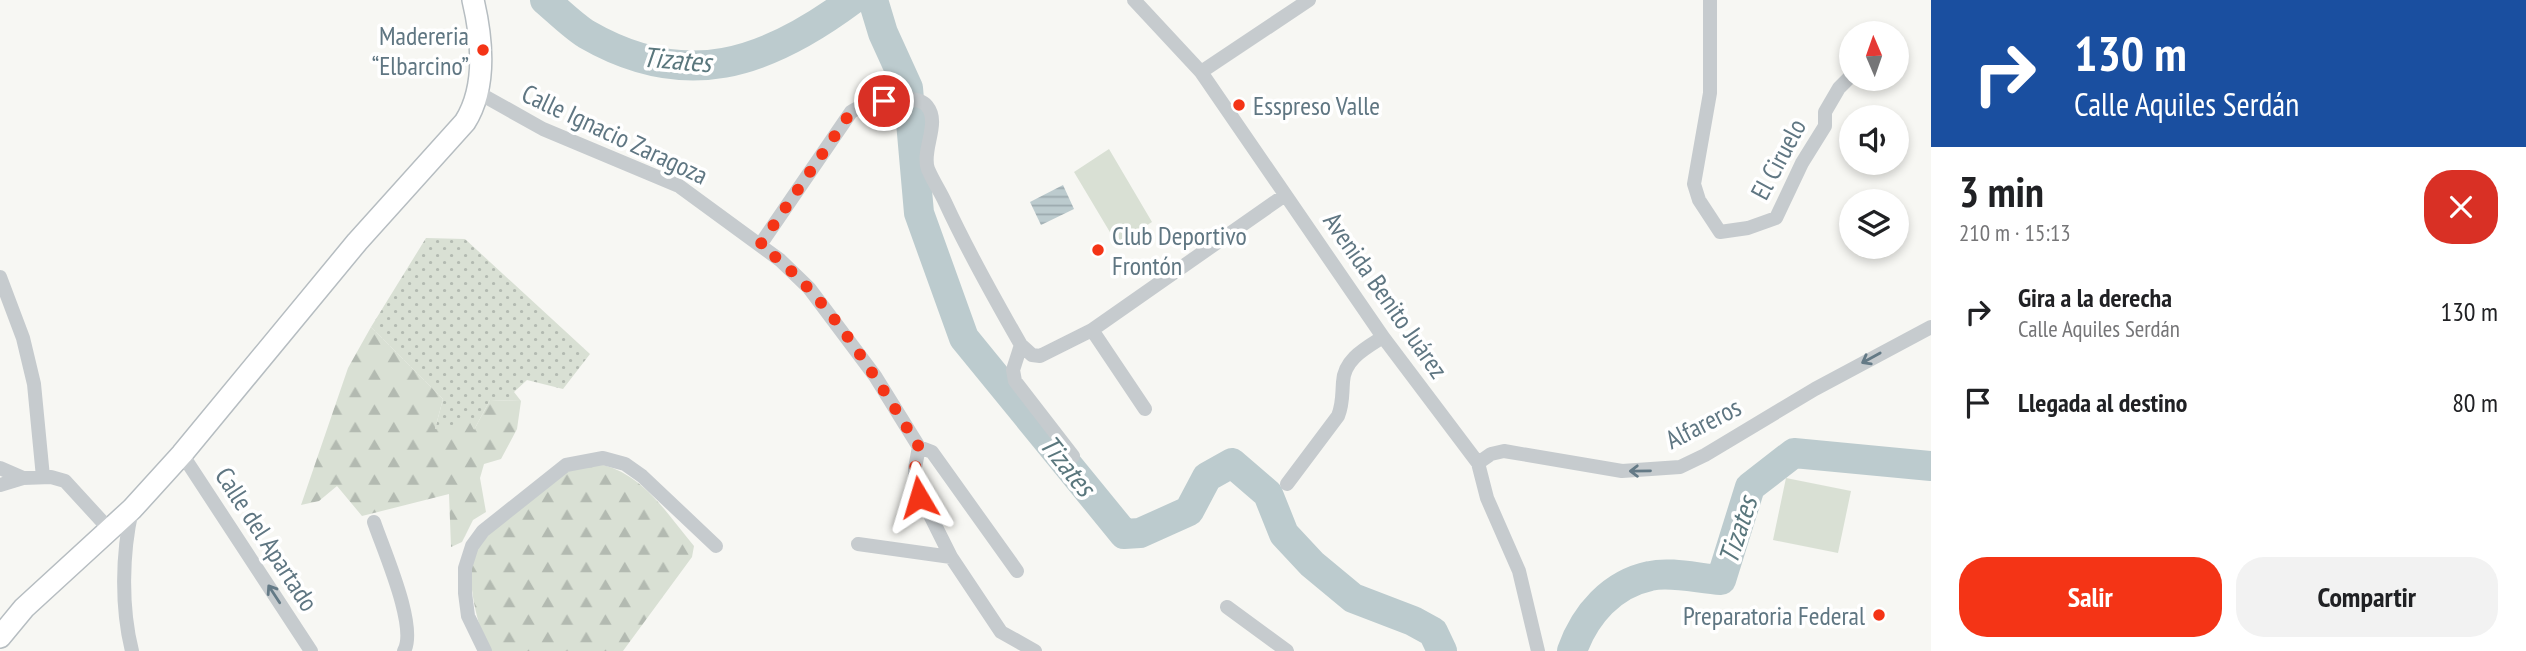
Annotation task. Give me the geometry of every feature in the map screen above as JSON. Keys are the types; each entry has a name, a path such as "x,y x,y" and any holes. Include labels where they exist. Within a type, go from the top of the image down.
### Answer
{"main road":[{"path":"3,630 132,509 182,454 357,242 469,116 477,92 481,62 473,0"}],"street":[{"name":"Avenida Benito Juárez","path":"1134,0 1201,72 1383,337 1478,463 1487,498 1519,571 1538,651"},
{"path":"1201,72 1309,0"},
{"name":"El Ciruelo","path":"1710,0 1710,93 1694,184 1699,200 1720,232 1748,228 1776,218 1802,163 1825,126 1825,112 1839,88"},
{"name":"Calle Ignacio Zaragoza","path":"477,92 543,129 679,186 760,245 809,288 875,376 919,447 932,452 1017,571"},
{"path":"760,245 851,112 864,104 915,99 924,103 932,116 926,161 933,180 968,251 1021,345 1032,355 1040,356 1092,330 1285,195"},
{"path":"0,277 23,338 34,384 43,477"},
{"name":"Alfareros","path":"1478,463 1491,454 1504,451 1622,471 1680,467 1705,455 1815,389 1931,327"},
{"path":"1092,330 1145,409"},
{"path":"1287,484 1338,416 1342,405 1343,377 1354,356 1383,337"},
{"path":"1021,345 1013,370 1015,381 1073,456"},
{"path":"919,447 915,468 916,487 951,557 1001,632 1035,651"},
{"name":"Calle del Apartado","path":"182,454 311,651"},
{"path":"485,651 468,617 465,593 465,568 472,546 483,531 566,465 603,458 634,469 716,546"},
{"path":"0,468 23,478"},
{"path":"0,485 23,478 43,477 65,481 109,529"},
{"path":"132,509 126,566 127,622 132,651"},
{"path":"374,522 407,626 407,645 404,651"},
{"path":"858,544 951,557"},
{"path":"1227,607 1287,651"}],"green space":[{"path":"1109,149 1152,222 1117,244 1074,172"},
{"path":"426,238 465,239 590,354 563,389 527,380 514,392 521,401 490,400 474,430 435,429 443,399 371,327"},
{"path":"371,327 443,399 435,429 451,428 456,419 467,417 474,430 490,400 521,401 517,429 501,459 484,464 480,478 486,512 473,520 462,542 451,547 449,494 362,516 337,486 319,501 301,505 348,368"},
{"path":"603,465 631,478 654,498 694,546 692,557 623,651 491,651 482,632 472,592 472,558 477,549 514,511 566,471"},
{"path":"1786,478 1851,491 1838,553 1773,540"}],"shaded area":[{"path":"1063,185 1074,209 1041,225 1030,202"}],"waterway":[{"name":"Tizates","path":"545,0 586,34 623,52 658,62 691,66 724,63 756,54 788,40 852,0"},
{"name":"Tizates","path":"873,0 883,33 908,88 919,213 964,338 1124,534 1140,533 1189,511 1207,477 1232,463 1268,494 1284,534 1312,564 1353,598 1413,621 1433,632 1442,651"},
{"name":"Tizates","path":"1572,651 1592,613 1612,593 1636,580 1658,575 1721,580 1750,487 1794,453 1931,466"}],"place":[{"name":"Madereria “Elbarcino”","path":"483,50"},
{"name":"Esspreso Valle","path":"1239,105"},
{"name":"Club Deportivo Frontón","path":"1098,250"},
{"name":"Preparatoria Federal","path":"1879,615"}],"route":[{"path":"884,101 864,104 851,112 760,245 809,288 875,376 919,447 915,468 919,497"}]}
